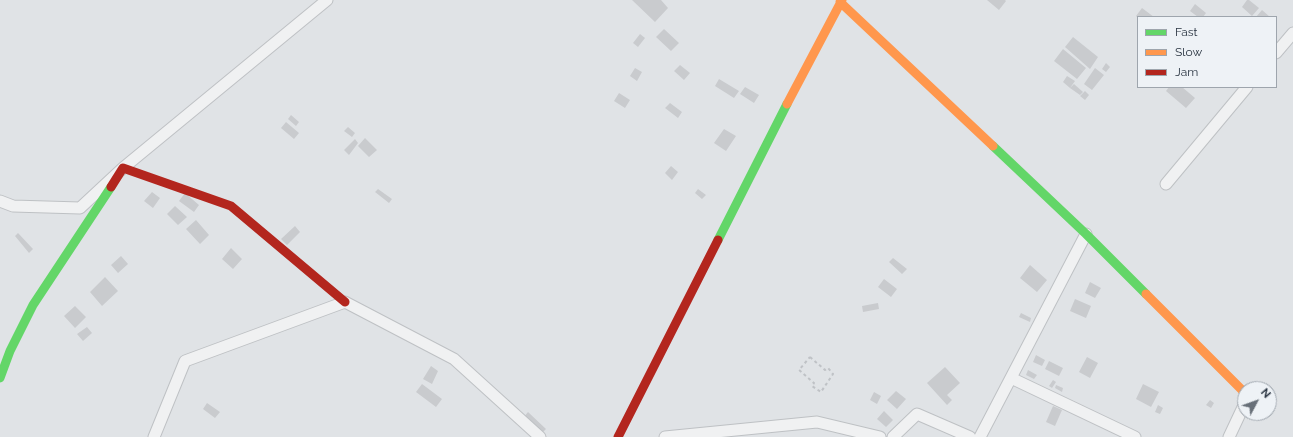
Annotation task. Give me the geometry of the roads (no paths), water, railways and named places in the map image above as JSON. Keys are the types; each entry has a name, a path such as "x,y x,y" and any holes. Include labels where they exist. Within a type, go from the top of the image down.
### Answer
{"street":[{"path":"0,201 13,206 80,208 123,168 328,0"},
{"path":"618,437 797,83 841,1 1086,234 1237,385"},
{"path":"1277,52 1293,33"},
{"path":"1166,184 1247,88"},
{"path":"123,168 231,206 345,302 454,359 540,437"},
{"path":"0,378 10,351 33,305 123,168"},
{"path":"980,437 1086,234"},
{"path":"154,437 185,361 345,302"},
{"path":"1011,378 1135,437"},
{"path":"893,437 917,414 970,437"},
{"path":"1229,437 1237,420"},
{"path":"665,437 817,422 880,437"}]}
